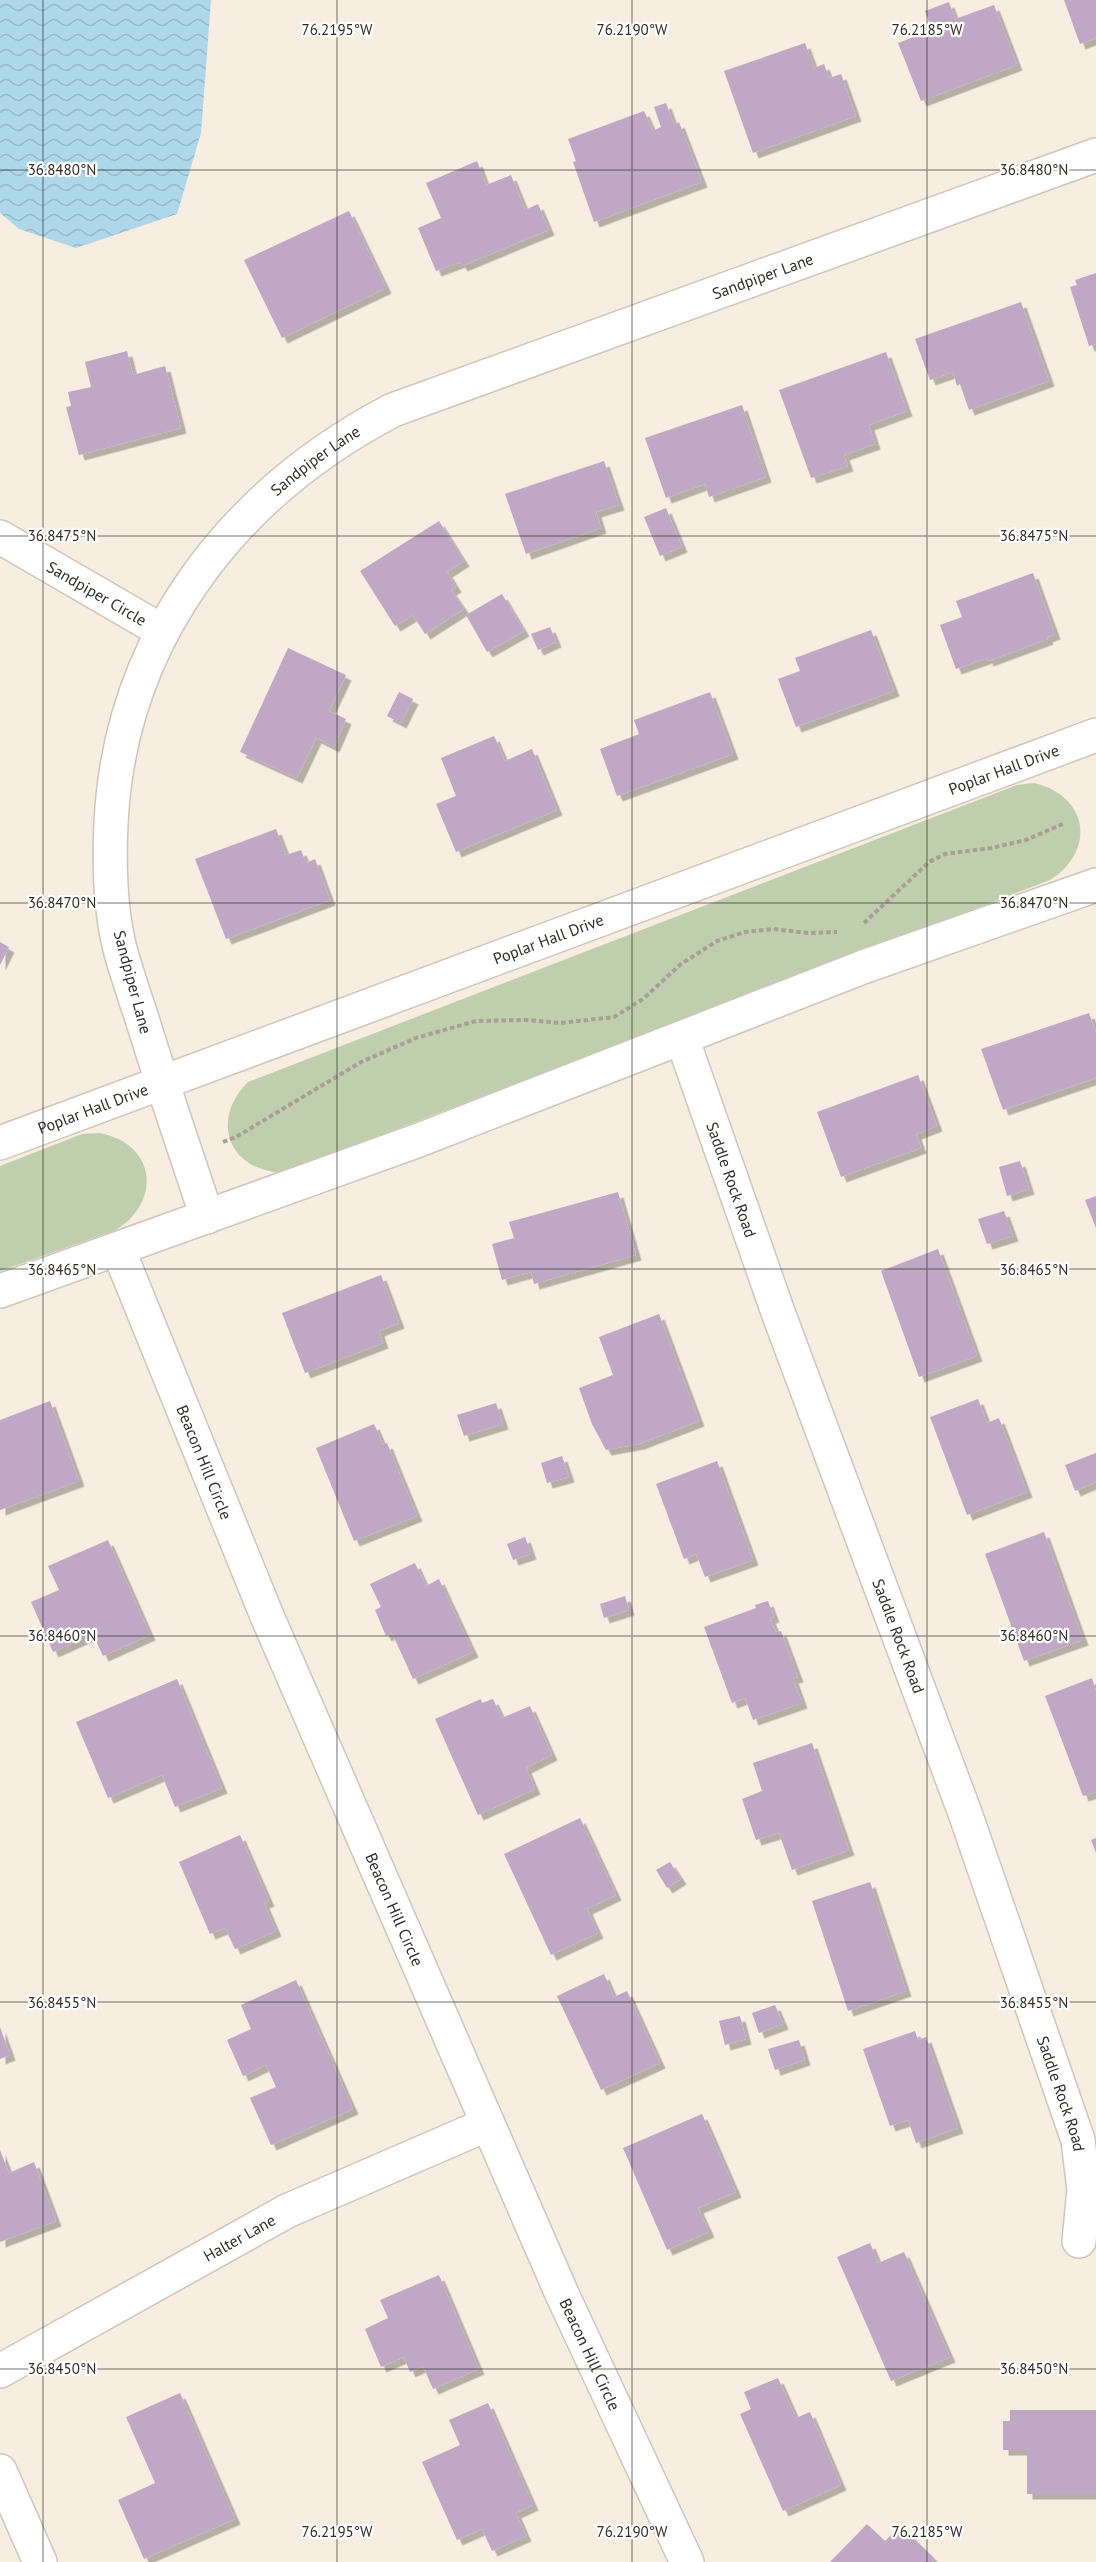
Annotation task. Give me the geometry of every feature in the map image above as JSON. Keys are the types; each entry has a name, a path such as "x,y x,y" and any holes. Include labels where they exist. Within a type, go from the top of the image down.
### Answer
{"street":[{"name":"Sandpiper Lane","path":"207,1217 120,948 109,865 113,782 128,714 162,632 200,571 248,515 304,465 384,415 1096,154"},
{"name":"Sandpiper Circle","path":"0,537 162,632"},
{"name":"Poplar Hall Drive","path":"0,1143 1096,735"},
{"path":"0,1291 419,1140 863,967 1096,885"},
{"name":"Saddle Rock Road","path":"682,1038 779,1316 965,1813 1078,2140 1084,2190 1079,2241"},
{"name":"Beacon Hill Circle","path":"118,1250 267,1616 562,2294 687,2562"},
{"name":"Halter Lane","path":"0,2371 287,2211 488,2124"},
{"path":"0,2471 39,2562"}],"path":[{"path":"861,926 929,862 945,854 992,848 1026,840 1065,823"},
{"path":"187,1156 236,1137 361,1062 416,1038 476,1022 526,1020 561,1023 614,1017 643,999 681,964 717,941 745,932 773,929 808,933 837,933 844,930"}],"green space":[{"path":"1034,783 1052,790 1066,800 1075,812 1080,826 1080,840 1075,854 1065,868 1050,880 281,1173 263,1170 248,1162 237,1152 230,1140 228,1126 230,1112 236,1097 248,1082 1017,785"},
{"path":"99,1133 118,1139 132,1148 141,1160 146,1174 146,1189 141,1204 131,1218 116,1230 0,1271 0,1166 82,1134"}],"water":[{"path":"0,0 211,0 201,133 177,214 76,248 19,229 0,213"}],"building":[{"path":"1064,0 1096,0 1096,38 1080,44"},
{"path":"949,2 955,19 994,5 1017,65 921,101 898,43 932,30 925,11"},
{"path":"805,43 814,68 824,64 829,78 841,74 856,116 753,153 724,71"},
{"path":"666,103 674,125 679,122 702,182 594,222 573,162 576,161 568,139 644,111 653,131 661,127 654,107"},
{"path":"477,161 486,185 511,175 525,210 538,204 549,230 462,266 460,262 436,271 418,228 441,218 426,183"},
{"path":"349,211 386,288 282,338 244,260"},
{"path":"1096,273 1096,344 1089,346 1070,287 1077,285 1075,280"},
{"path":"1021,302 1049,381 969,410 953,372 930,380 915,339"},
{"path":"127,351 133,375 165,366 181,428 79,455 66,407 71,406 68,392 91,387 85,362"},
{"path":"886,352 907,411 869,425 875,444 844,455 848,466 811,478 779,390"},
{"path":"742,405 766,477 709,497 705,484 666,498 645,438"},
{"path":"604,461 619,505 596,512 601,528 526,554 505,494"},
{"path":"666,508 682,547 660,556 644,517"},
{"path":"439,521 464,561 447,572 456,587 451,590 464,609 425,634 413,615 395,626 360,571"},
{"path":"1033,573 1055,634 1047,637 1048,639 988,661 987,658 956,669 940,625 962,617 956,601"},
{"path":"502,594 524,631 487,652 466,615"},
{"path":"550,627 556,642 538,650 531,634"},
{"path":"871,630 894,691 796,727 778,679 800,671 795,658"},
{"path":"288,648 346,675 329,711 346,719 334,747 316,738 297,778 240,752"},
{"path":"399,692 413,699 401,723 387,716"},
{"path":"710,692 733,754 617,796 600,749 639,734 634,720"},
{"path":"494,736 505,761 532,749 557,810 456,852 436,804 456,796 441,758"},
{"path":"276,829 286,855 301,850 306,863 315,859 330,900 226,939 195,859"},
{"path":"0,942 9,947 0,965"},
{"path":"1089,1013 1096,1033 1096,1078 1003,1110 981,1049"},
{"path":"918,1075 937,1126 916,1134 921,1148 841,1177 817,1112"},
{"path":"1020,1161 1029,1189 1007,1196 999,1167"},
{"path":"618,1192 636,1255 534,1284 531,1272 502,1280 492,1244 514,1238 509,1222"},
{"path":"1096,1196 1096,1228 1085,1200"},
{"path":"1004,1211 1013,1236 987,1244 978,1219"},
{"path":"938,1249 977,1356 919,1377 881,1271"},
{"path":"381,1275 399,1323 379,1331 383,1343 305,1373 282,1313"},
{"path":"659,1314 699,1421 639,1444 606,1450 592,1424 579,1388 613,1375 599,1337"},
{"path":"978,1399 987,1423 999,1418 1027,1492 967,1515 930,1417"},
{"path":"50,1401 79,1481 0,1510 0,1420"},
{"path":"496,1403 503,1424 464,1436 457,1415"},
{"path":"374,1424 383,1445 387,1443 417,1516 354,1541 316,1448"},
{"path":"1096,1453 1096,1482 1075,1491 1065,1465"},
{"path":"562,1456 569,1477 547,1483 541,1463"},
{"path":"717,1461 753,1560 705,1577 696,1554 684,1559 656,1484"},
{"path":"1044,1532 1083,1640 1024,1661 985,1554"},
{"path":"525,1537 531,1554 513,1560 507,1544"},
{"path":"108,1540 150,1635 103,1656 93,1634 53,1652 31,1602 59,1590 48,1566"},
{"path":"415,1563 426,1586 439,1579 473,1652 413,1679 392,1633 386,1636 375,1610 381,1607 370,1584"},
{"path":"625,1596 629,1610 604,1618 600,1604"},
{"path":"768,1601 774,1617 770,1618 776,1632 781,1631 798,1677 793,1678 802,1703 753,1720 745,1698 732,1703 704,1627 756,1608 755,1605"},
{"path":"1092,1678 1096,1691 1096,1792 1083,1796 1045,1696"},
{"path":"177,1679 222,1788 175,1807 162,1775 108,1798 76,1722"},
{"path":"481,1699 482,1703 493,1699 502,1718 530,1706 552,1755 526,1768 535,1789 478,1815 435,1719"},
{"path":"812,1743 849,1850 792,1870 779,1833 756,1840 742,1799 762,1791 753,1763"},
{"path":"580,1818 616,1895 587,1909 598,1933 551,1955 504,1854"},
{"path":"240,1835 269,1901 264,1903 276,1931 235,1949 225,1928 210,1934 179,1862"},
{"path":"1096,1838 1096,1853 1091,1840"},
{"path":"670,1862 681,1879 667,1888 656,1870"},
{"path":"870,1882 906,1991 848,2011 812,1901"},
{"path":"604,1974 614,1997 627,1991 660,2063 601,2090 557,1996"},
{"path":"296,1980 353,2109 271,2145 250,2098 276,2087 266,2065 243,2076 227,2040 251,2029 241,2005"},
{"path":"775,2005 783,2024 759,2033 752,2013"},
{"path":"740,2016 746,2039 725,2045 719,2021"},
{"path":"0,2027 10,2055 0,2059"},
{"path":"915,2031 918,2040 926,2037 958,2128 916,2143 908,2120 890,2126 863,2049"},
{"path":"799,2040 805,2060 775,2070 768,2049"},
{"path":"702,2114 736,2192 698,2208 709,2232 667,2250 623,2148"},
{"path":"0,2150 9,2173 34,2162 56,2221 0,2242"},
{"path":"870,2243 878,2263 904,2252 950,2357 891,2381 837,2257"},
{"path":"439,2275 479,2369 433,2389 423,2366 410,2372 404,2357 381,2367 365,2329 388,2318 380,2300"},
{"path":"778,2378 796,2418 810,2412 841,2485 783,2511 740,2414 751,2409 744,2392"},
{"path":"180,2393 235,2519 144,2559 118,2500 155,2483 126,2417"},
{"path":"488,2403 533,2505 516,2513 526,2536 492,2551 482,2529 457,2540 422,2462 460,2445 449,2420"},
{"path":"1010,2410 1096,2410 1096,2494 1027,2494 1027,2450 1003,2450 1003,2421 1010,2421"},
{"path":"867,2524 885,2541 901,2526 935,2559 932,2562 830,2562"}]}
